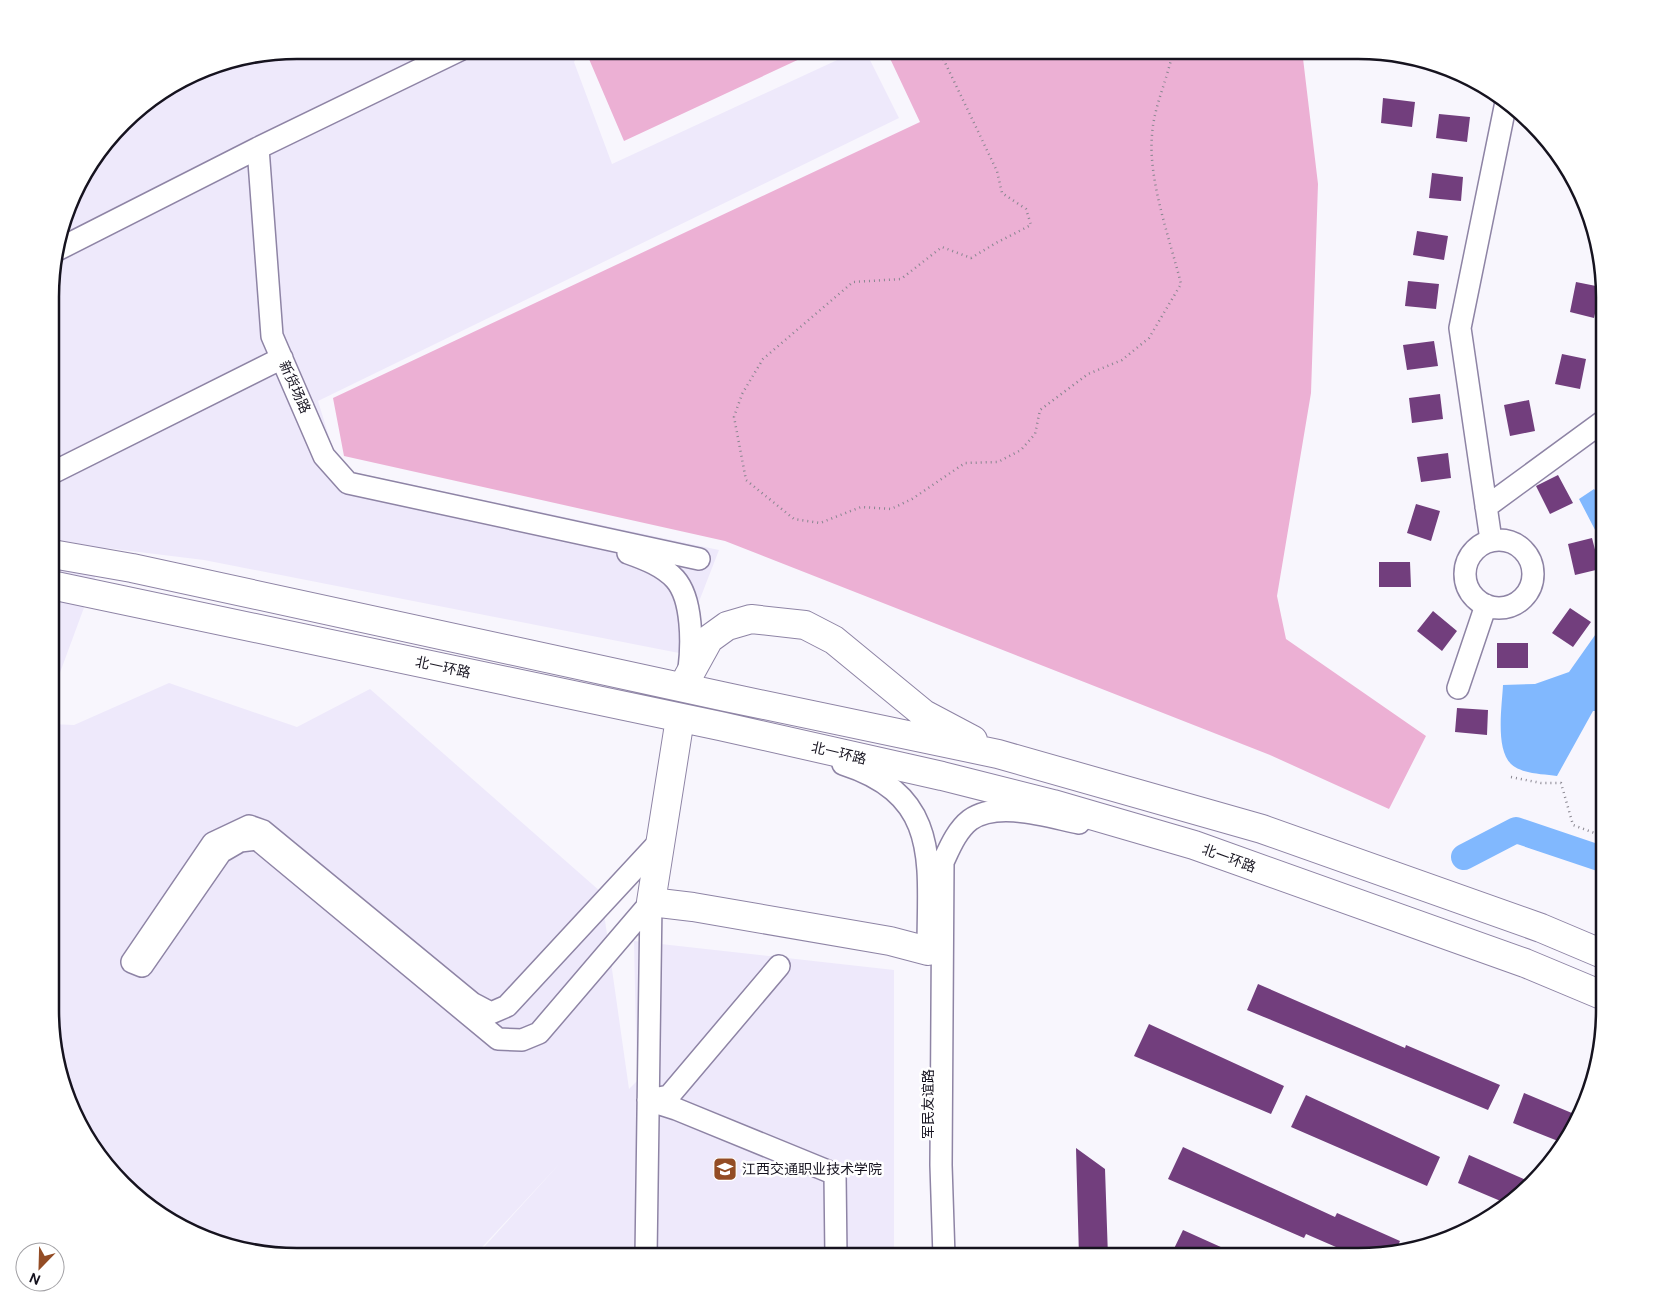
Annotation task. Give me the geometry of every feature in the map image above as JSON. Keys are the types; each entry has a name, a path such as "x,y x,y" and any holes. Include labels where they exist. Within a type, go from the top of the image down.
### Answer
{"highway":[{"path":"59,555 132,568 726,698 998,754 1262,829 1541,928 1596,952"},
{"name":"北一环路","path":"59,586 122,598 720,726 942,776 1053,804 1194,845 1525,963 1596,993"},
{"path":"688,677 709,639 727,626 751,619 805,625 834,640 924,714 998,754"},
{"path":"678,731 651,902 693,907 890,941 936,953"}],"street":[{"path":"64,246 258,148 441,59"},
{"path":"1491,540 1460,328 1505,109"},
{"name":"新货场路","path":"258,148 272,336 324,456 348,483 699,559"},
{"path":"59,470 282,358"},
{"path":"1486,506 1596,427"},
{"path":"542,525 647,560 676,580 682,592 692,641 688,677"},
{"path":"1491,540 1504,540 1516,544 1525,551 1532,563 1533,574 1528,592 1520,601 1509,606 1497,608 1486,605 1477,600 1470,591 1465,571 1471,553 1480,545 1491,540"},
{"path":"1458,688 1486,605"},
{"path":"720,726 866,772 894,791 910,805 920,826 928,857 936,953"},
{"path":"936,953 943,862 954,838 969,820 983,813 1014,810 1194,845"},
{"path":"651,902 539,1033 522,1040 498,1039 257,839 240,840 221,852 142,966 132,962 213,843 248,826 263,831 472,1003 491,1013 507,1006 661,840"},
{"path":"646,1248 651,902"},
{"name":"军民友谊路","path":"930,1248 928,1167 936,953"},
{"name":"军民友谊路","path":"936,953 944,1248"},
{"path":"648,1100 668,1096 779,966"},
{"path":"648,1100 676,1109 835,1174 836,1248"}],"path":[{"path":"943,59 997,171 1002,193 1026,209 1031,225 996,242 971,258 942,247 901,279 853,282 763,359 742,394 734,417 746,480 794,519 820,523 861,507 891,509 912,500 965,463 998,462 1021,450 1034,434 1040,410 1088,374 1122,360 1149,338 1182,284 1152,167 1152,135 1156,103 1171,59"},
{"path":"1511,778 1541,783 1561,783 1573,825 1596,834"}],"shaded area":[{"path":"281,59 576,59 574,62 612,164 840,59 870,59 899,118 318,401 339,469 719,550 679,653 204,560 106,548 59,675 59,281 63,250 71,220 83,191 99,164 128,128 164,99 191,83 220,71 250,63"},
{"path":"589,59 800,59 624,141"},
{"path":"890,59 1303,59 1318,184 1311,393 1277,596 1286,639 1426,736 1389,809 1270,755 725,541 344,456 333,398 920,122"},
{"path":"169,683 297,727 370,689 601,892 629,1089 637,1081 634,941 894,970 894,1248 483,1248 562,1161 481,1248 281,1248 250,1244 220,1236 191,1224 164,1208 128,1179 99,1143 83,1116 71,1087 63,1057 59,1026 59,724 74,725"}],"water":[{"path":"1594,489 1596,492 1596,532 1579,499"},
{"path":"1596,634 1596,711 1593,711 1557,776 1530,772 1515,767 1508,761 1502,742 1503,685 1535,684 1569,672"}],"building":[{"path":"1383,98 1415,102 1412,127 1381,123"},
{"path":"1439,114 1470,117 1467,142 1436,138"},
{"path":"1432,173 1463,177 1461,201 1429,198"},
{"path":"1417,231 1448,236 1444,260 1413,255"},
{"path":"1408,281 1439,284 1436,309 1405,306"},
{"path":"1576,282 1596,286 1594,318 1570,312"},
{"path":"1434,341 1438,366 1407,370 1403,345"},
{"path":"1562,354 1586,359 1580,389 1555,384"},
{"path":"1440,394 1443,419 1412,423 1409,398"},
{"path":"1529,400 1535,431 1510,436 1504,405"},
{"path":"1448,453 1451,478 1421,482 1417,457"},
{"path":"1558,475 1573,503 1550,514 1536,486"},
{"path":"1416,504 1440,511 1431,541 1407,533"},
{"path":"1592,538 1596,554 1596,570 1575,575 1568,544"},
{"path":"1379,562 1410,562 1411,587 1379,587"},
{"path":"1570,608 1591,622 1573,647 1552,633"},
{"path":"1433,611 1457,631 1442,651 1417,631"},
{"path":"1497,643 1528,643 1528,668 1497,668"},
{"path":"1457,708 1488,710 1487,735 1455,732"},
{"path":"1258,984 1405,1048 1406,1045 1500,1085 1488,1110 1247,1010"},
{"path":"1149,1024 1284,1086 1271,1114 1134,1056"},
{"path":"1524,1093 1573,1113 1557,1141 1513,1123"},
{"path":"1306,1095 1440,1157 1427,1186 1291,1127"},
{"path":"1183,1147 1335,1217 1337,1213 1400,1241 1398,1245 1374,1248 1338,1248 1306,1234 1304,1238 1168,1179"},
{"path":"1076,1148 1105,1169 1108,1248 1079,1248"},
{"path":"1469,1155 1526,1180 1500,1201 1458,1183"},
{"path":"1183,1230 1223,1248 1174,1248"}],"waterway":[{"path":"1464,857 1516,830 1596,857"}],"place":[{"name":"江西交通职业技术学院","path":"725,1169"}]}
